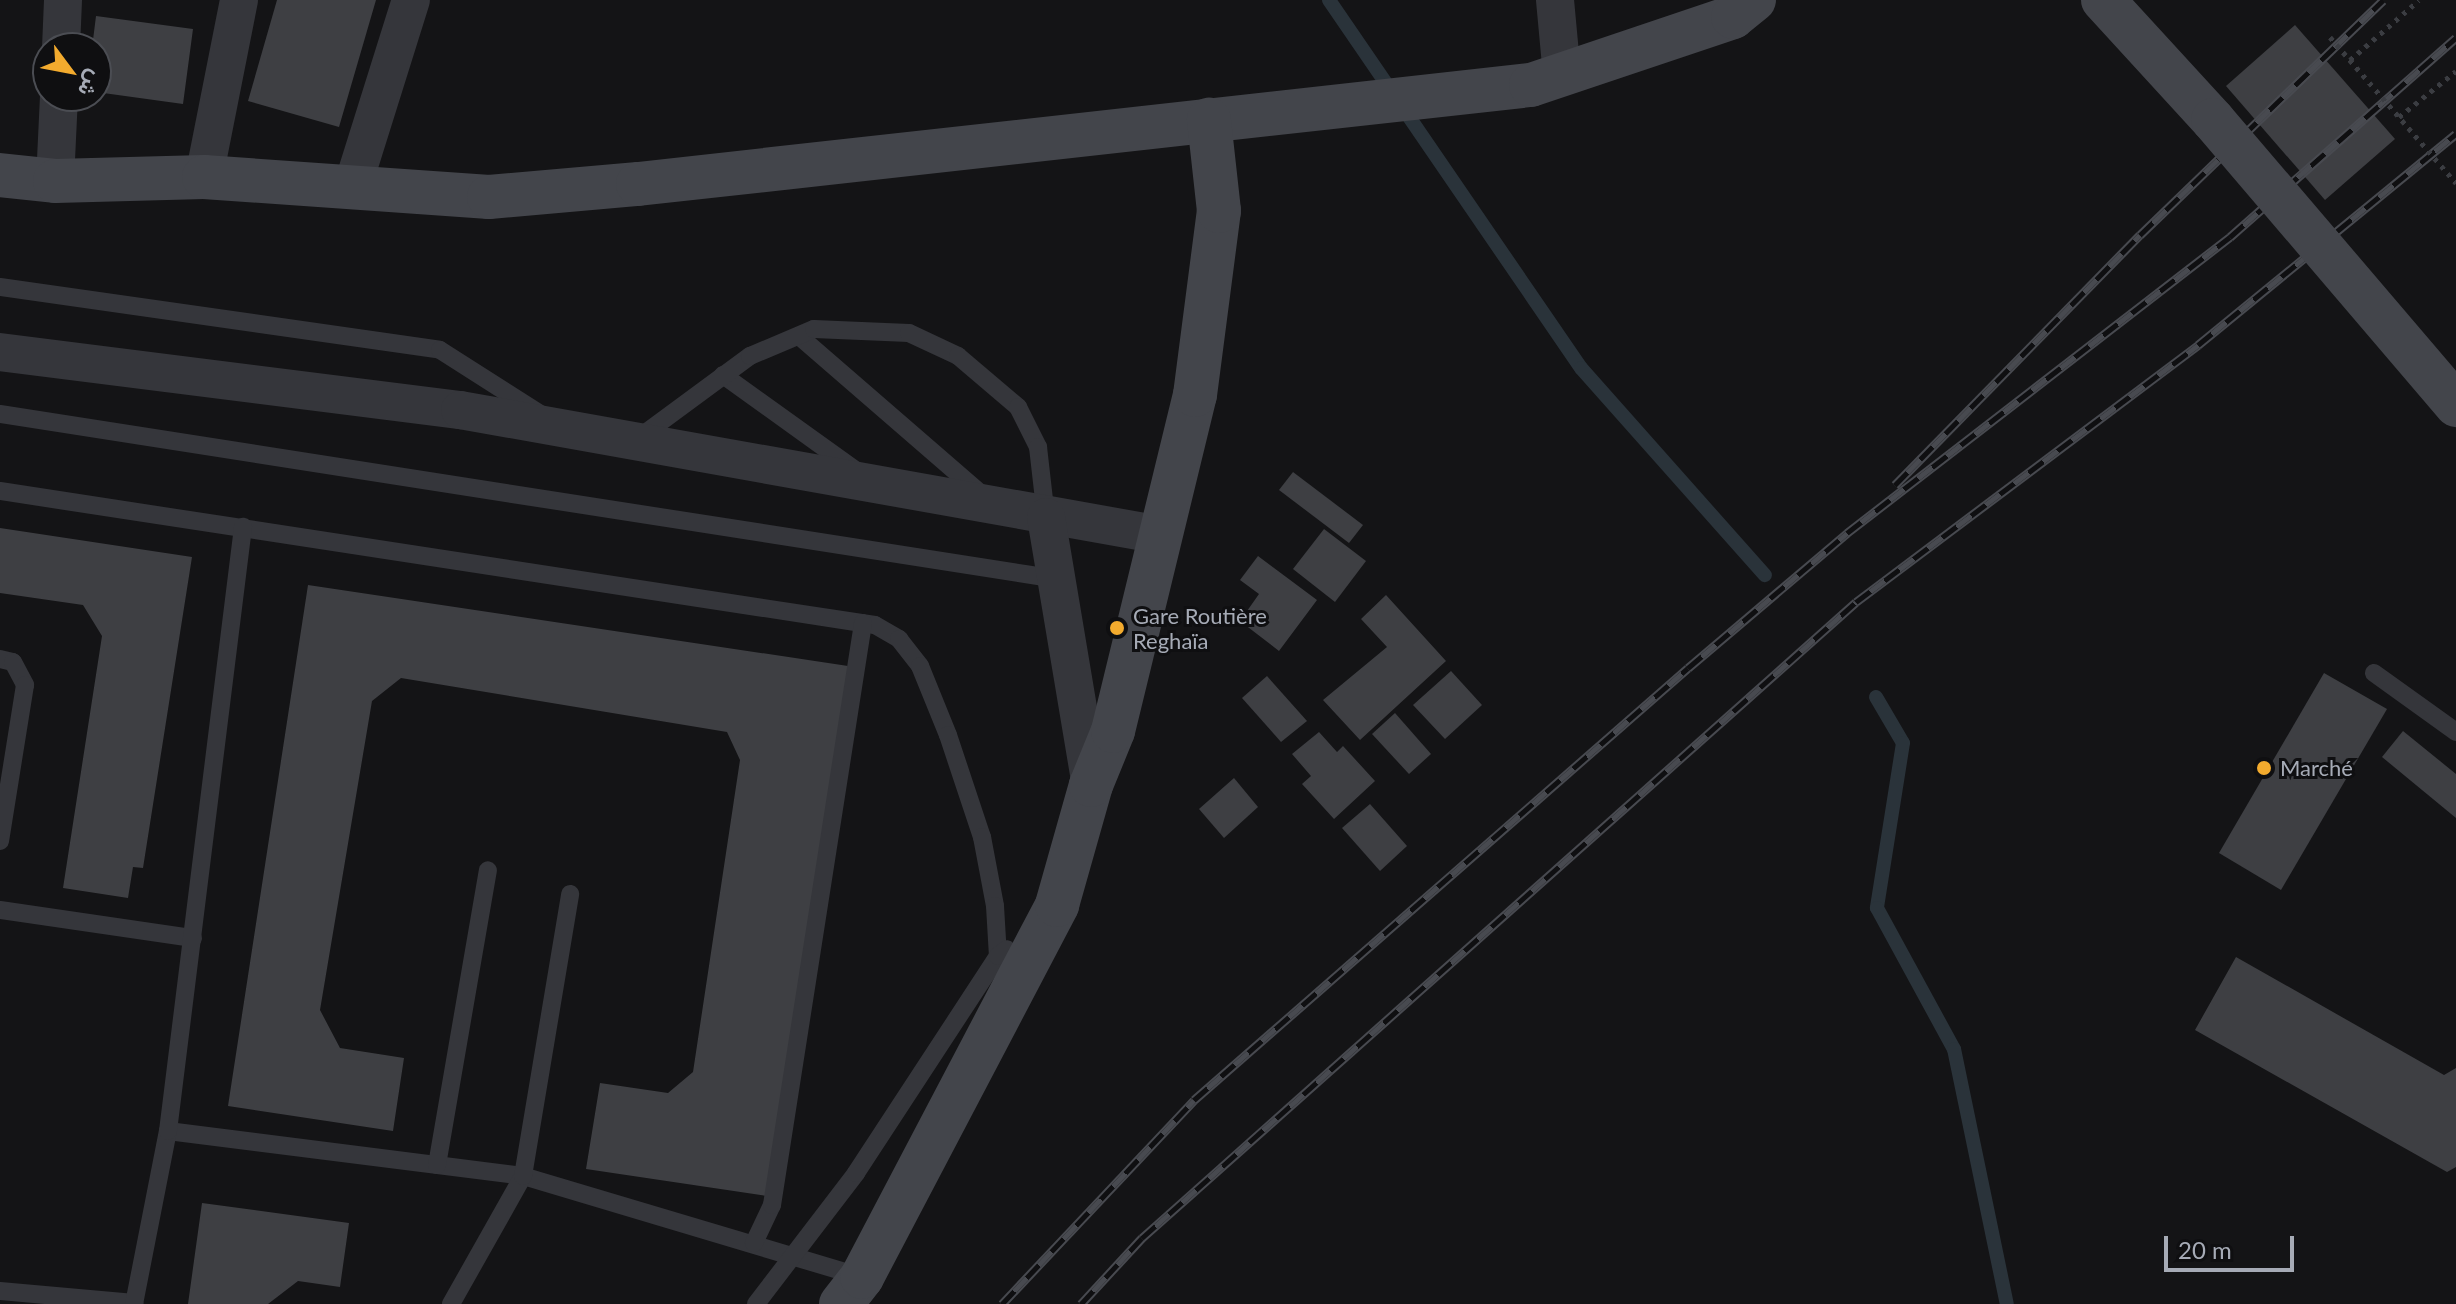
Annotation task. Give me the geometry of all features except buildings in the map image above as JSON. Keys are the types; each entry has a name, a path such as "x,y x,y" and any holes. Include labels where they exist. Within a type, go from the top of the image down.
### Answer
{"main road":[{"path":"0,175 55,181 204,177 489,197 638,184 1547,80 1733,17 1754,0"},
{"path":"2103,0 2213,120 2456,405"},
{"path":"852,1291 1057,905 1091,785 1113,731 1195,395 1219,211 1209,120"}],"street":[{"path":"62,32 63,0"},
{"path":"204,177 239,0"},
{"path":"352,188 411,0"},
{"path":"1547,80 1555,0"},
{"path":"55,181 58,112"},
{"path":"0,352 460,410 1046,517 1161,535"},
{"path":"1046,517 1091,785"}],"lane":[{"path":"0,287 440,350 565,429"},
{"path":"634,442 750,356 814,329 909,333 958,356 1018,407 1038,447 1046,517"},
{"path":"799,336 997,508"},
{"path":"723,375 878,486"},
{"path":"0,414 1057,579"},
{"path":"0,491 875,625 899,639 920,666 948,735 982,837 995,906 998,956"},
{"path":"0,1291 134,1304 168,1131 243,527"},
{"path":"754,1243 772,1205 863,623"},
{"path":"0,659 13,662 25,685 3,804 0,841"},
{"path":"2374,673 2456,732"},
{"path":"437,1165 488,870"},
{"path":"451,1304 523,1176 570,894"},
{"path":"756,1304 856,1173 998,956 1057,905"},
{"path":"0,910 193,938"},
{"path":"168,1131 523,1176 792,1254 852,1291"}],"path":[{"path":"2350,60 2419,0"},
{"path":"2330,37 2456,183"},
{"path":"2399,117 2456,71"}],"waterway":[{"path":"1329,0 1581,368 1765,575"},
{"path":"1876,697 1903,743 1877,908 1954,1049 2007,1304"}],"railway":[{"path":"1895,485 2140,235 2383,0"},
{"path":"1002,1304 1194,1100 1688,668 1847,533 2230,237 2456,38"},
{"path":"1081,1304 1142,1238 1856,602 2198,345 2456,134"}],"place":[{"name":"Gare Routière Reghaïa","path":"1117,628"},
{"name":"Marché","path":"2264,768"}]}
